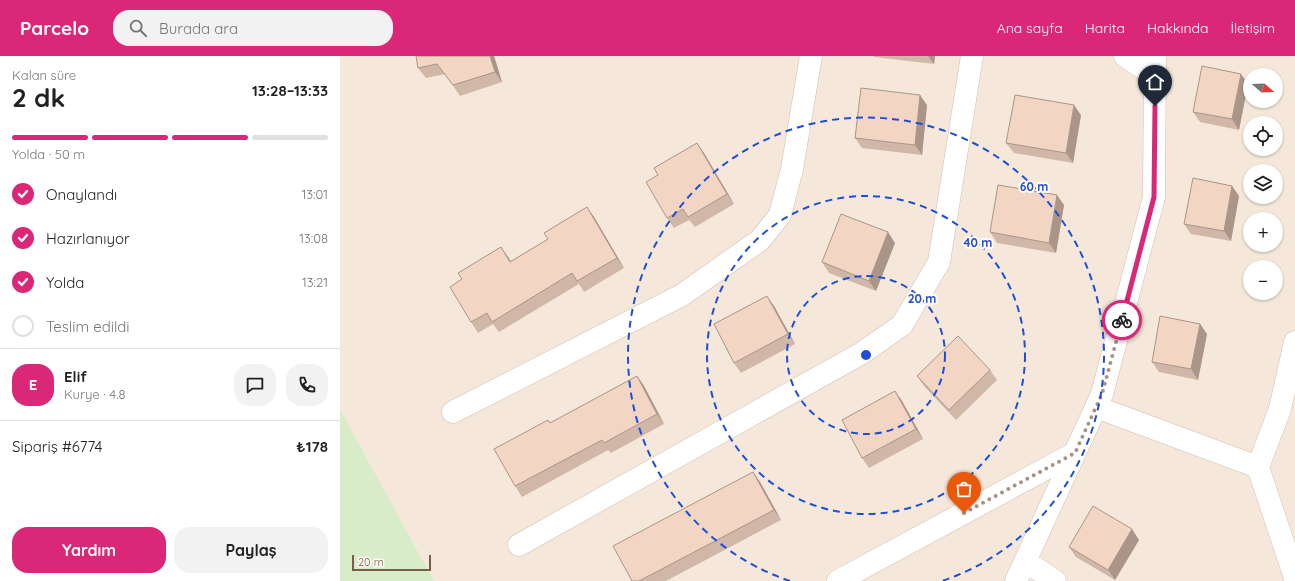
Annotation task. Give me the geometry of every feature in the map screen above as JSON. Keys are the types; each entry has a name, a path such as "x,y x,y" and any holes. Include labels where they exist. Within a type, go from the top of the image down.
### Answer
{"street":[{"path":"453,412 682,295 760,240 780,215 792,169 811,56"},
{"path":"519,545 862,353 902,325 939,262 972,56"},
{"path":"1016,581 1102,394 1154,197 1155,66 1125,56"},
{"path":"1295,342 1280,410 1258,467 1295,578"},
{"path":"1096,407 1258,467"},
{"path":"838,581 1075,453"},
{"path":"1025,561 1056,581"}],"shaded area":[{"path":"340,56 1295,56 1295,581 434,581 340,409"}],"green space":[{"path":"340,409 434,581 340,581"}],"building":[{"path":"416,56 490,56 495,72 453,85 437,64 418,68"},
{"path":"1202,66 1241,74 1232,119 1193,112"},
{"path":"861,88 920,95 915,145 855,138"},
{"path":"1015,95 1074,105 1066,153 1006,143"},
{"path":"697,143 727,194 688,217 683,209 667,218 646,182 658,175 654,168"},
{"path":"1193,178 1232,186 1224,231 1184,224"},
{"path":"998,185 1057,195 1049,243 990,232"},
{"path":"587,207 617,258 577,281 572,273 492,322 487,313 471,322 450,287 462,279 458,273 501,247 510,262 548,239 544,233"},
{"path":"841,214 888,232 869,281 822,262"},
{"path":"767,296 788,334 734,363 714,324"},
{"path":"1160,316 1200,324 1191,369 1152,362"},
{"path":"958,336 990,370 949,410 917,376"},
{"path":"637,376 657,414 604,443 602,440 515,486 494,449 548,420 550,423"},
{"path":"895,391 916,429 862,458 842,420"},
{"path":"753,472 774,510 639,581 632,581 613,546"},
{"path":"1093,506 1132,529 1108,570 1069,547"}],"way so far":[{"path":"964,513 1075,453 1102,394 1122,320"}],"route":[{"path":"1122,320 1154,197 1155,106"}]}
